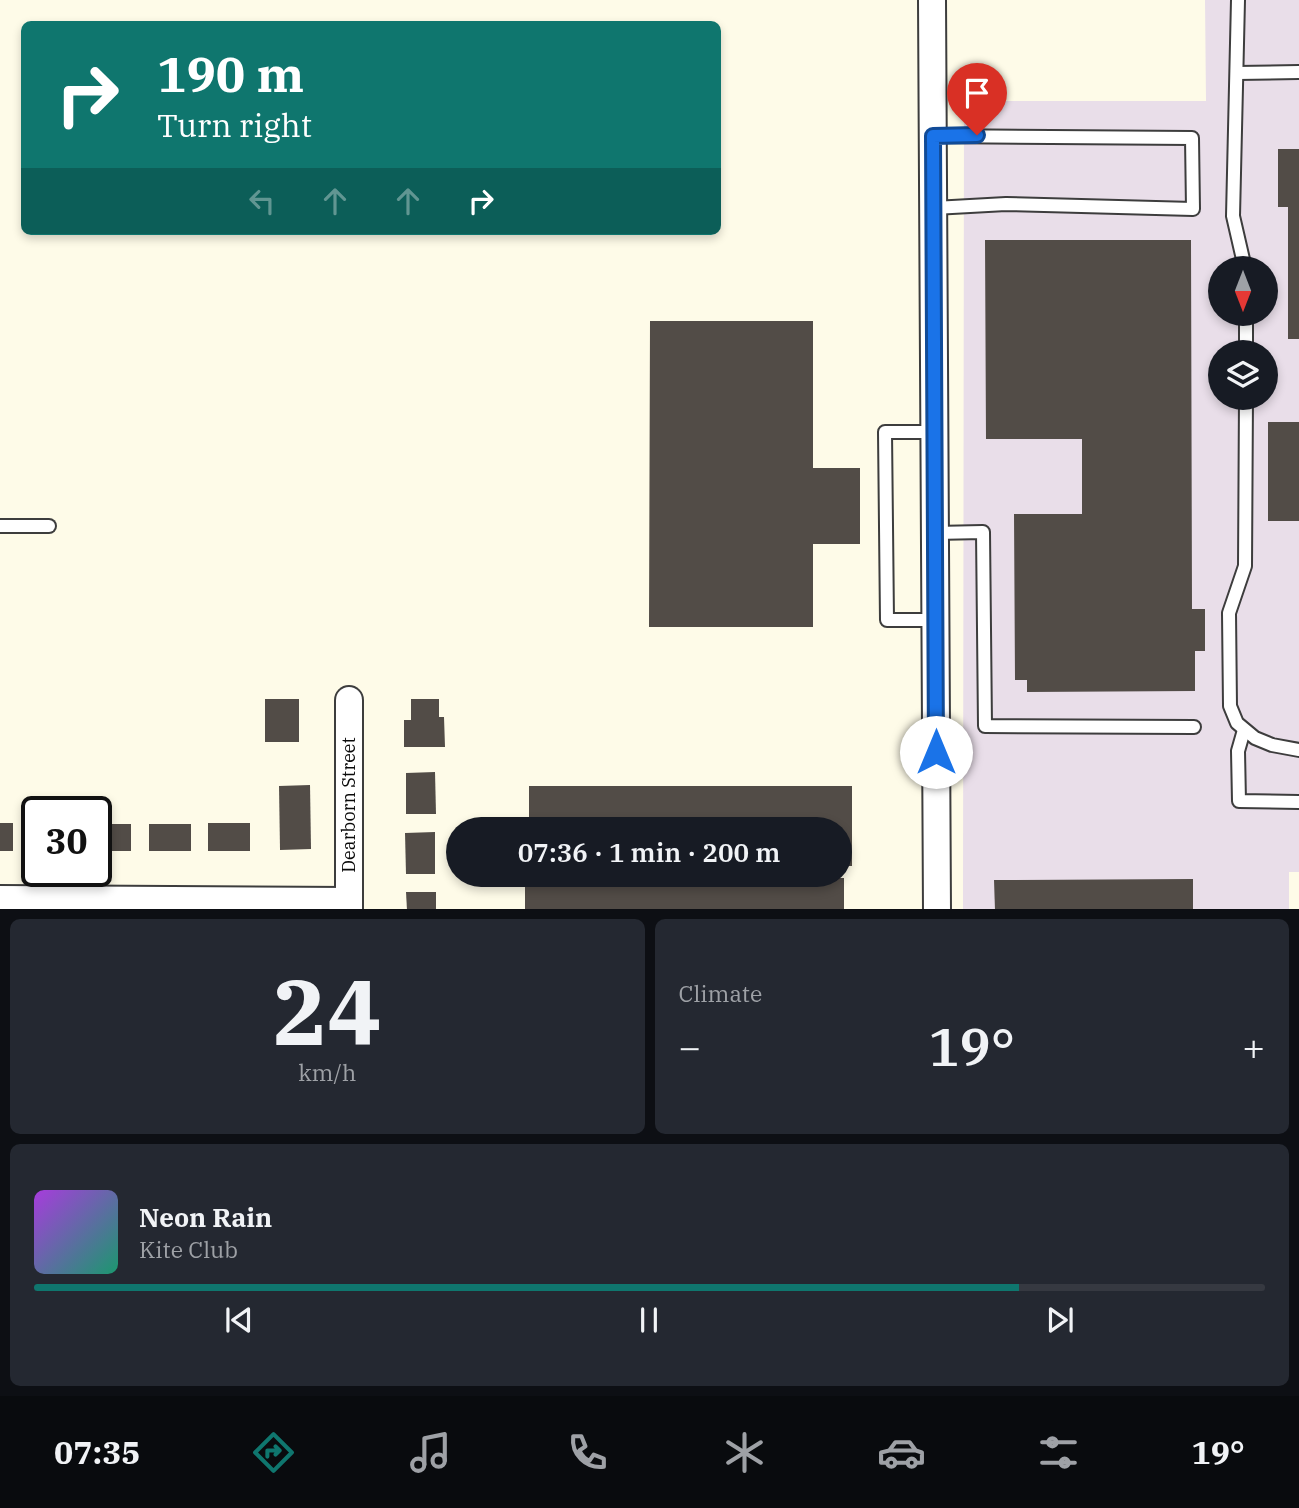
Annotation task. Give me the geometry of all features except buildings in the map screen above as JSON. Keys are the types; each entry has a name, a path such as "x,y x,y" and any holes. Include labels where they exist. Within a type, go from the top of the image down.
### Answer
{"street":[{"path":"932,0 937,909"},
{"name":"Dearborn Street","path":"349,700 349,905"},
{"path":"0,899 349,905"}],"lane":[{"path":"1238,0 1233,216 1242,256"},
{"path":"1237,72 1299,72"},
{"path":"933,136 1192,138 1193,209 1006,204 934,208"},
{"path":"1246,410 1245,566 1229,614 1230,706 1233,718 1244,730 1272,745 1299,750"},
{"path":"935,432 885,432 885,446 887,620 936,620"},
{"path":"0,526 49,527"},
{"path":"935,533 983,532 985,726 1195,727"},
{"path":"1244,730 1238,751 1239,801 1299,802"}],"shaded area":[{"path":"1205,0 1299,0 1299,872 1289,872 1289,909 963,909 964,101 1206,101"}],"route":[{"path":"936,752 933,136 977,135"}]}
